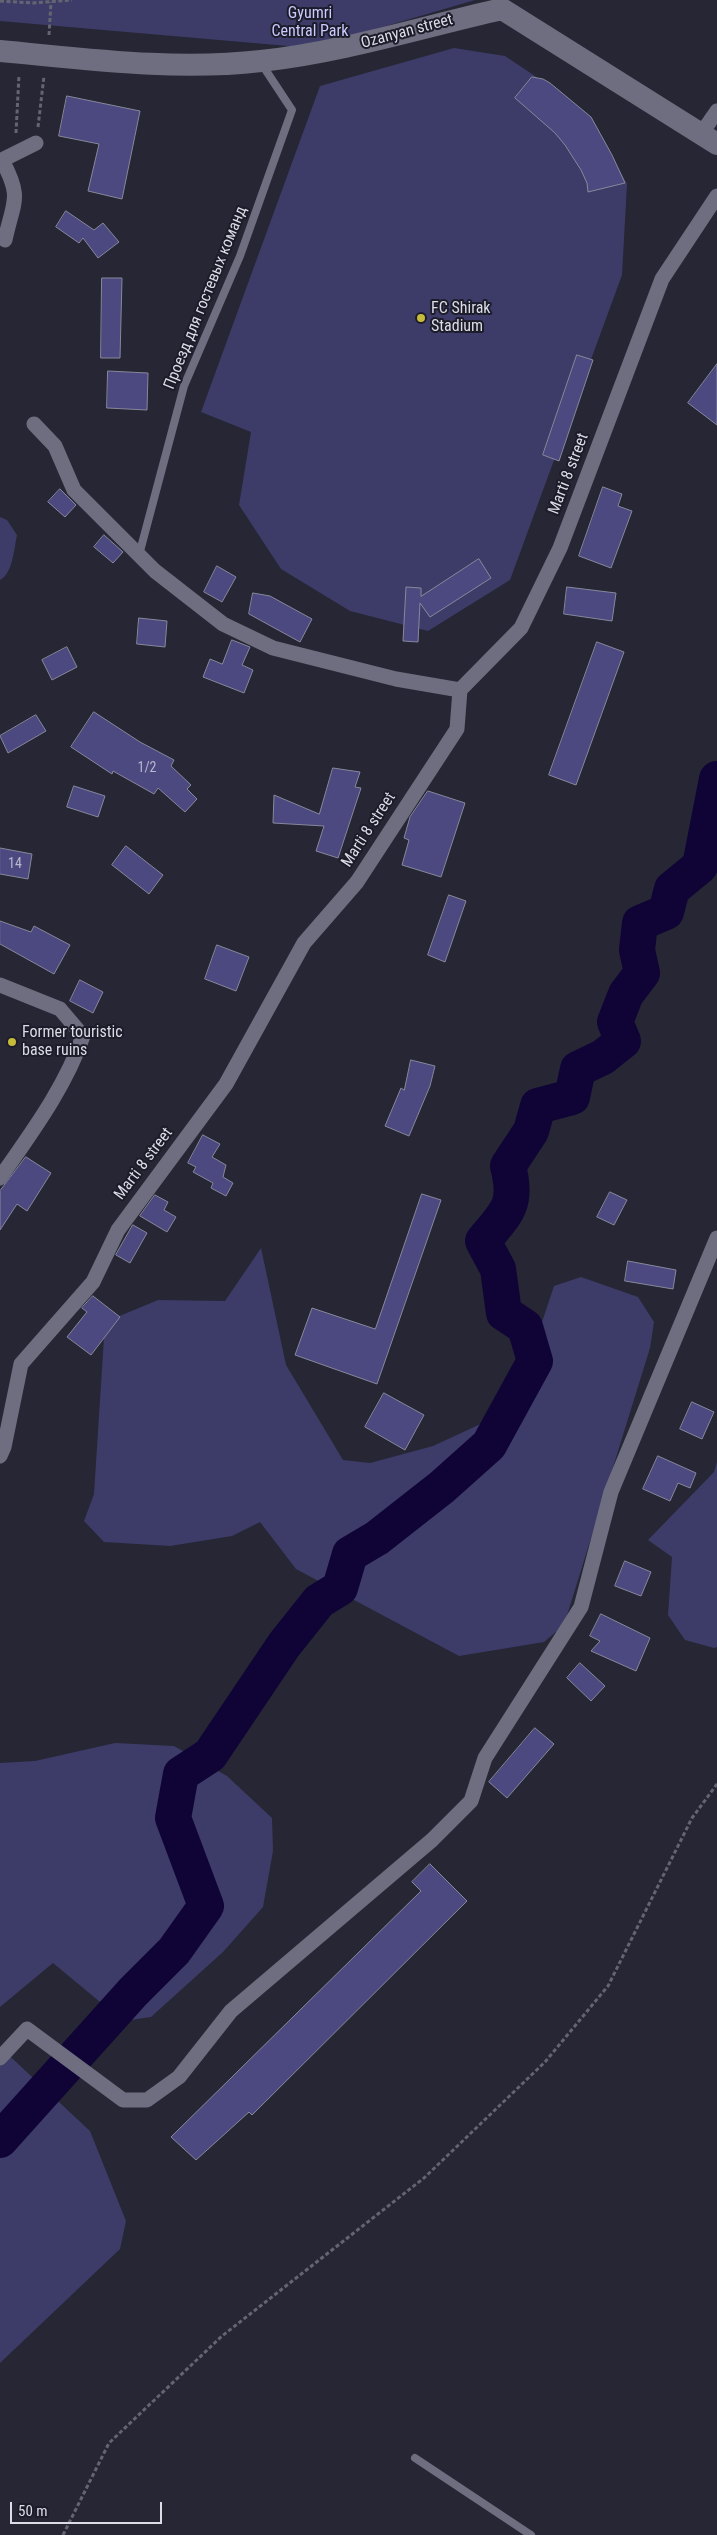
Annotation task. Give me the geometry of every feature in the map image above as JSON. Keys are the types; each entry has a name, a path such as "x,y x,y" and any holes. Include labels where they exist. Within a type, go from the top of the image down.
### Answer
{"main road":[{"name":"Ozanyan street","path":"0,51 133,64 190,65 260,61 345,48 502,9 709,139"}],"street":[{"path":"709,139 717,111"},
{"path":"5,240 16,201 15,183 5,158 36,142"},
{"name":"Marti 8 street","path":"0,1456 4,1447 21,1364 93,1282 118,1230 226,1084 304,943 357,882 457,729 460,690 521,628 560,548 662,279 717,196"},
{"path":"34,424 55,446 74,490 155,571 223,624 273,648 396,679 460,690"},
{"path":"0,984 60,1008 83,1036 76,1057 45,1112 0,1178"},
{"path":"0,2058 28,2029 123,2100 147,2100 179,2077 230,2011 432,1840 471,1801 485,1758 581,1607 611,1492 717,1238"}],"lane":[{"name":"Проезд для гостевых команд","path":"139,555 184,386 240,256 292,110 260,61"},
{"path":"415,2458 531,2535"}],"path":[{"path":"0,1 33,3 72,0"},
{"path":"49,37 51,2"},
{"path":"5,158 20,75"},
{"path":"36,142 44,75"},
{"path":"63,2535 109,2443 222,2336 424,2178 545,2062 608,1986 692,1818 717,1784"}],"green space":[{"name":"Gyumri Central Park","path":"0,0 475,0 311,48 0,21"},
{"name":"FC Shirak Stadium","path":"454,48 505,56 565,96 591,117 627,184 622,275 510,580 428,631 350,611 281,569 239,505 251,432 201,412 320,86"},
{"path":"0,517 7,520 17,535 14,554 8,572 0,580"},
{"path":"261,1248 286,1365 343,1460 370,1463 433,1446 513,1409 554,1286 581,1277 638,1297 654,1322 650,1348 564,1625 544,1642 459,1656 296,1569 260,1522 232,1536 170,1546 104,1542 84,1521 94,1494 105,1322 158,1300 225,1301"},
{"path":"717,1462 717,1647 714,1648 685,1640 668,1615 672,1557 648,1540 714,1472"},
{"path":"115,1743 174,1746 227,1776 272,1818 273,1851 263,1907 223,1952 151,2017 123,2021 53,1963 0,2007 0,1763 35,1761"},
{"path":"0,2047 90,2131 126,2221 120,2249 0,2363"}],"building":[{"path":"532,77 543,79 550,83 591,117 625,183 588,192 587,183 581,170 565,145 555,133 515,98"},
{"path":"67,96 140,111 122,199 88,191 99,144 59,136"},
{"path":"66,211 94,230 103,223 119,242 98,258 83,238 79,243 56,227"},
{"path":"102,278 122,278 120,358 101,358"},
{"path":"577,355 593,360 559,461 543,455"},
{"path":"717,364 717,425 688,403"},
{"path":"108,371 148,373 147,410 107,408"},
{"path":"603,487 622,494 618,506 632,511 611,568 579,556"},
{"path":"60,489 76,505 65,517 48,502"},
{"path":"104,535 123,552 113,563 94,547"},
{"path":"479,559 491,578 430,617 420,603 418,642 403,641 406,587 421,588 421,596"},
{"path":"217,566 236,577 222,602 204,592"},
{"path":"567,587 616,593 612,621 564,614"},
{"path":"253,593 270,596 312,619 300,642 249,614"},
{"path":"139,618 167,621 165,647 137,644"},
{"path":"232,640 250,647 242,665 253,670 244,693 203,677 210,659 222,664"},
{"path":"597,642 624,652 576,785 549,775"},
{"path":"67,647 77,667 52,680 42,660"},
{"path":"94,712 140,742 174,760 171,766 191,785 187,789 197,799 185,812 158,788 154,794 113,771 112,774 71,747"},
{"path":"36,715 46,731 8,753 0,736"},
{"path":"333,768 360,772 355,787 361,788 338,858 316,851 324,826 273,823 274,795 319,814"},
{"path":"74,786 105,796 98,817 67,807"},
{"path":"428,791 465,803 441,877 402,865 409,840 404,838 410,817"},
{"path":"126,846 163,875 149,894 112,865"},
{"path":"0,848 32,854 28,879 0,874"},
{"path":"449,895 466,901 445,962 428,955"},
{"path":"0,921 31,932 34,926 70,945 54,974 0,944"},
{"path":"217,945 249,957 236,991 205,979"},
{"path":"80,980 103,992 93,1013 70,1001"},
{"path":"411,1060 435,1066 430,1086 409,1136 385,1126 401,1088 404,1090"},
{"path":"203,1135 220,1144 212,1157 226,1165 223,1177 233,1183 226,1196 211,1188 213,1183 193,1172 196,1167 188,1163"},
{"path":"26,1157 51,1173 27,1211 17,1204 0,1230 0,1191"},
{"path":"610,1192 627,1200 614,1225 597,1217"},
{"path":"422,1194 441,1200 377,1384 295,1355 312,1308 375,1329"},
{"path":"155,1195 168,1202 164,1210 176,1217 167,1232 140,1216"},
{"path":"133,1225 147,1233 130,1263 116,1255"},
{"path":"628,1261 676,1270 673,1289 625,1281"},
{"path":"93,1296 120,1317 91,1355 67,1337 87,1312 82,1308"},
{"path":"384,1393 424,1415 405,1450 365,1427"},
{"path":"692,1402 714,1412 702,1439 680,1429"},
{"path":"658,1456 696,1473 690,1488 678,1483 670,1501 643,1489"},
{"path":"625,1561 651,1572 641,1596 615,1586"},
{"path":"601,1614 650,1638 636,1671 591,1651 600,1641 590,1636"},
{"path":"580,1663 605,1686 591,1701 567,1678"},
{"path":"535,1728 554,1744 507,1798 489,1782"},
{"path":"430,1864 467,1901 252,2115 249,2112 196,2160 171,2137 421,1891 412,1882"}],"waterway":[{"path":"0,2140 133,1992 174,1951 206,1906 173,1818 181,1774 210,1755 284,1645 319,1601 340,1588 350,1554 377,1538 442,1487 489,1445 535,1361 525,1327 504,1313 498,1269 483,1241 504,1215 508,1207 512,1190 508,1166 531,1131 538,1106 572,1097 578,1069 603,1057 623,1041 615,1022 626,994 642,973 637,950 640,923 666,912 672,889 700,866 717,779"}],"place":[{"name":"FC Shirak Stadium","path":"421,318"},
{"name":"Former touristic base ruins","path":"12,1042"}]}
